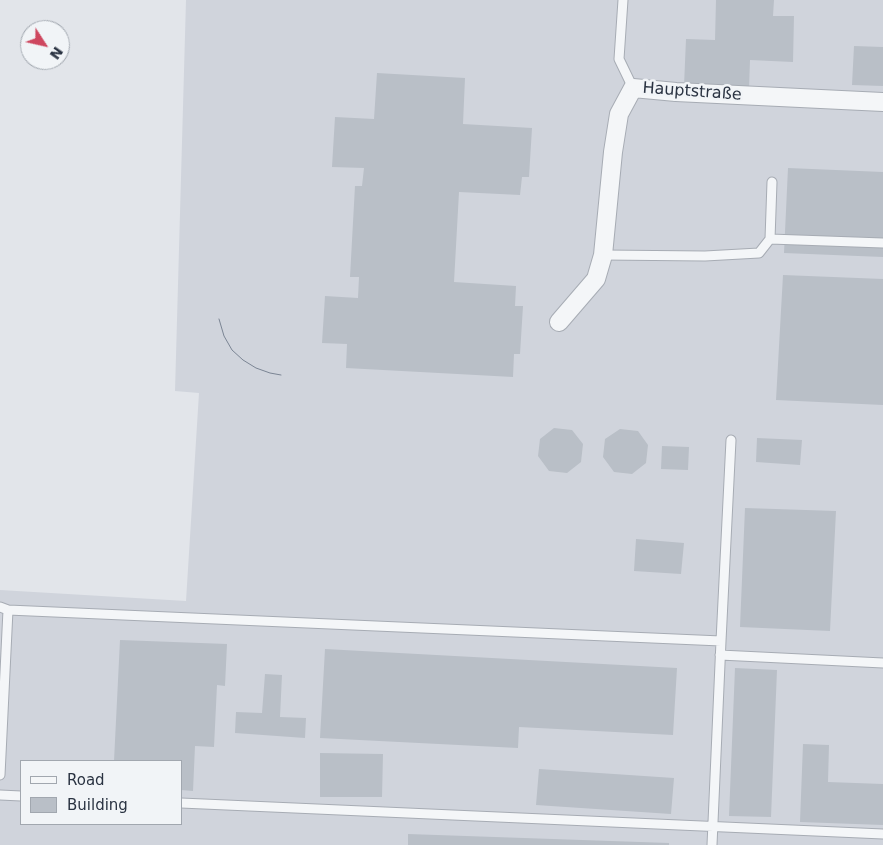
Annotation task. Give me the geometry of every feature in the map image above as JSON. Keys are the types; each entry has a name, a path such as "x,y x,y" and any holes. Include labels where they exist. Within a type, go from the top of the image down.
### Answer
{"street":[{"name":"Hauptstraße","path":"559,322 596,279 603,254 613,152 619,114 633,88 676,92 883,102"}],"lane":[{"path":"623,0 619,59 633,88"},
{"path":"603,254 705,256 759,253 770,239 772,182"},
{"path":"770,239 883,243"},
{"path":"712,845 731,440"},
{"path":"0,775 4,609 721,641"},
{"path":"720,655 883,662"},
{"path":"0,795 20,796"},
{"path":"182,803 883,834"}],"shaded area":[{"path":"186,0 883,0 883,845 0,845 0,590 186,601 199,393 175,391"}],"building":[{"path":"716,0 774,0 773,16 794,16 793,62 750,60 749,89 684,86 686,39 715,40"},
{"path":"854,46 883,47 883,86 852,85"},
{"path":"377,73 465,78 463,124 532,128 529,177 522,177 520,195 459,192 454,282 516,286 515,306 523,306 520,354 514,354 513,377 346,368 347,344 322,343 325,296 358,298 359,277 350,277 355,186 362,186 364,168 332,167 335,117 374,119"},
{"path":"788,168 883,172 883,257 784,253"},
{"path":"783,275 883,279 883,405 776,400"},
{"path":"554,428 572,430 583,444 581,462 567,473 549,471 538,456 540,439"},
{"path":"620,429 638,431 648,445 646,463 632,474 614,472 603,457 605,439"},
{"path":"757,438 802,440 800,465 756,462"},
{"path":"662,446 689,447 688,470 661,469"},
{"path":"745,508 836,511 830,631 740,627"},
{"path":"636,539 684,543 681,574 634,571"},
{"path":"120,640 227,644 225,686 217,685 214,747 195,746 193,791 182,790 182,760 114,760"},
{"path":"325,649 677,668 673,735 519,727 518,748 320,738"},
{"path":"735,668 777,670 771,817 729,816"},
{"path":"265,674 282,675 280,717 306,718 305,738 235,733 236,712 262,713"},
{"path":"803,744 829,745 828,782 883,784 883,825 800,822"},
{"path":"320,753 383,754 382,797 320,797"},
{"path":"539,769 674,778 671,814 536,805"},
{"path":"408,834 669,843 669,845 408,845"}],"tram line":[{"path":"219,319 224,336 232,350 243,360 256,368 281,375"}]}
